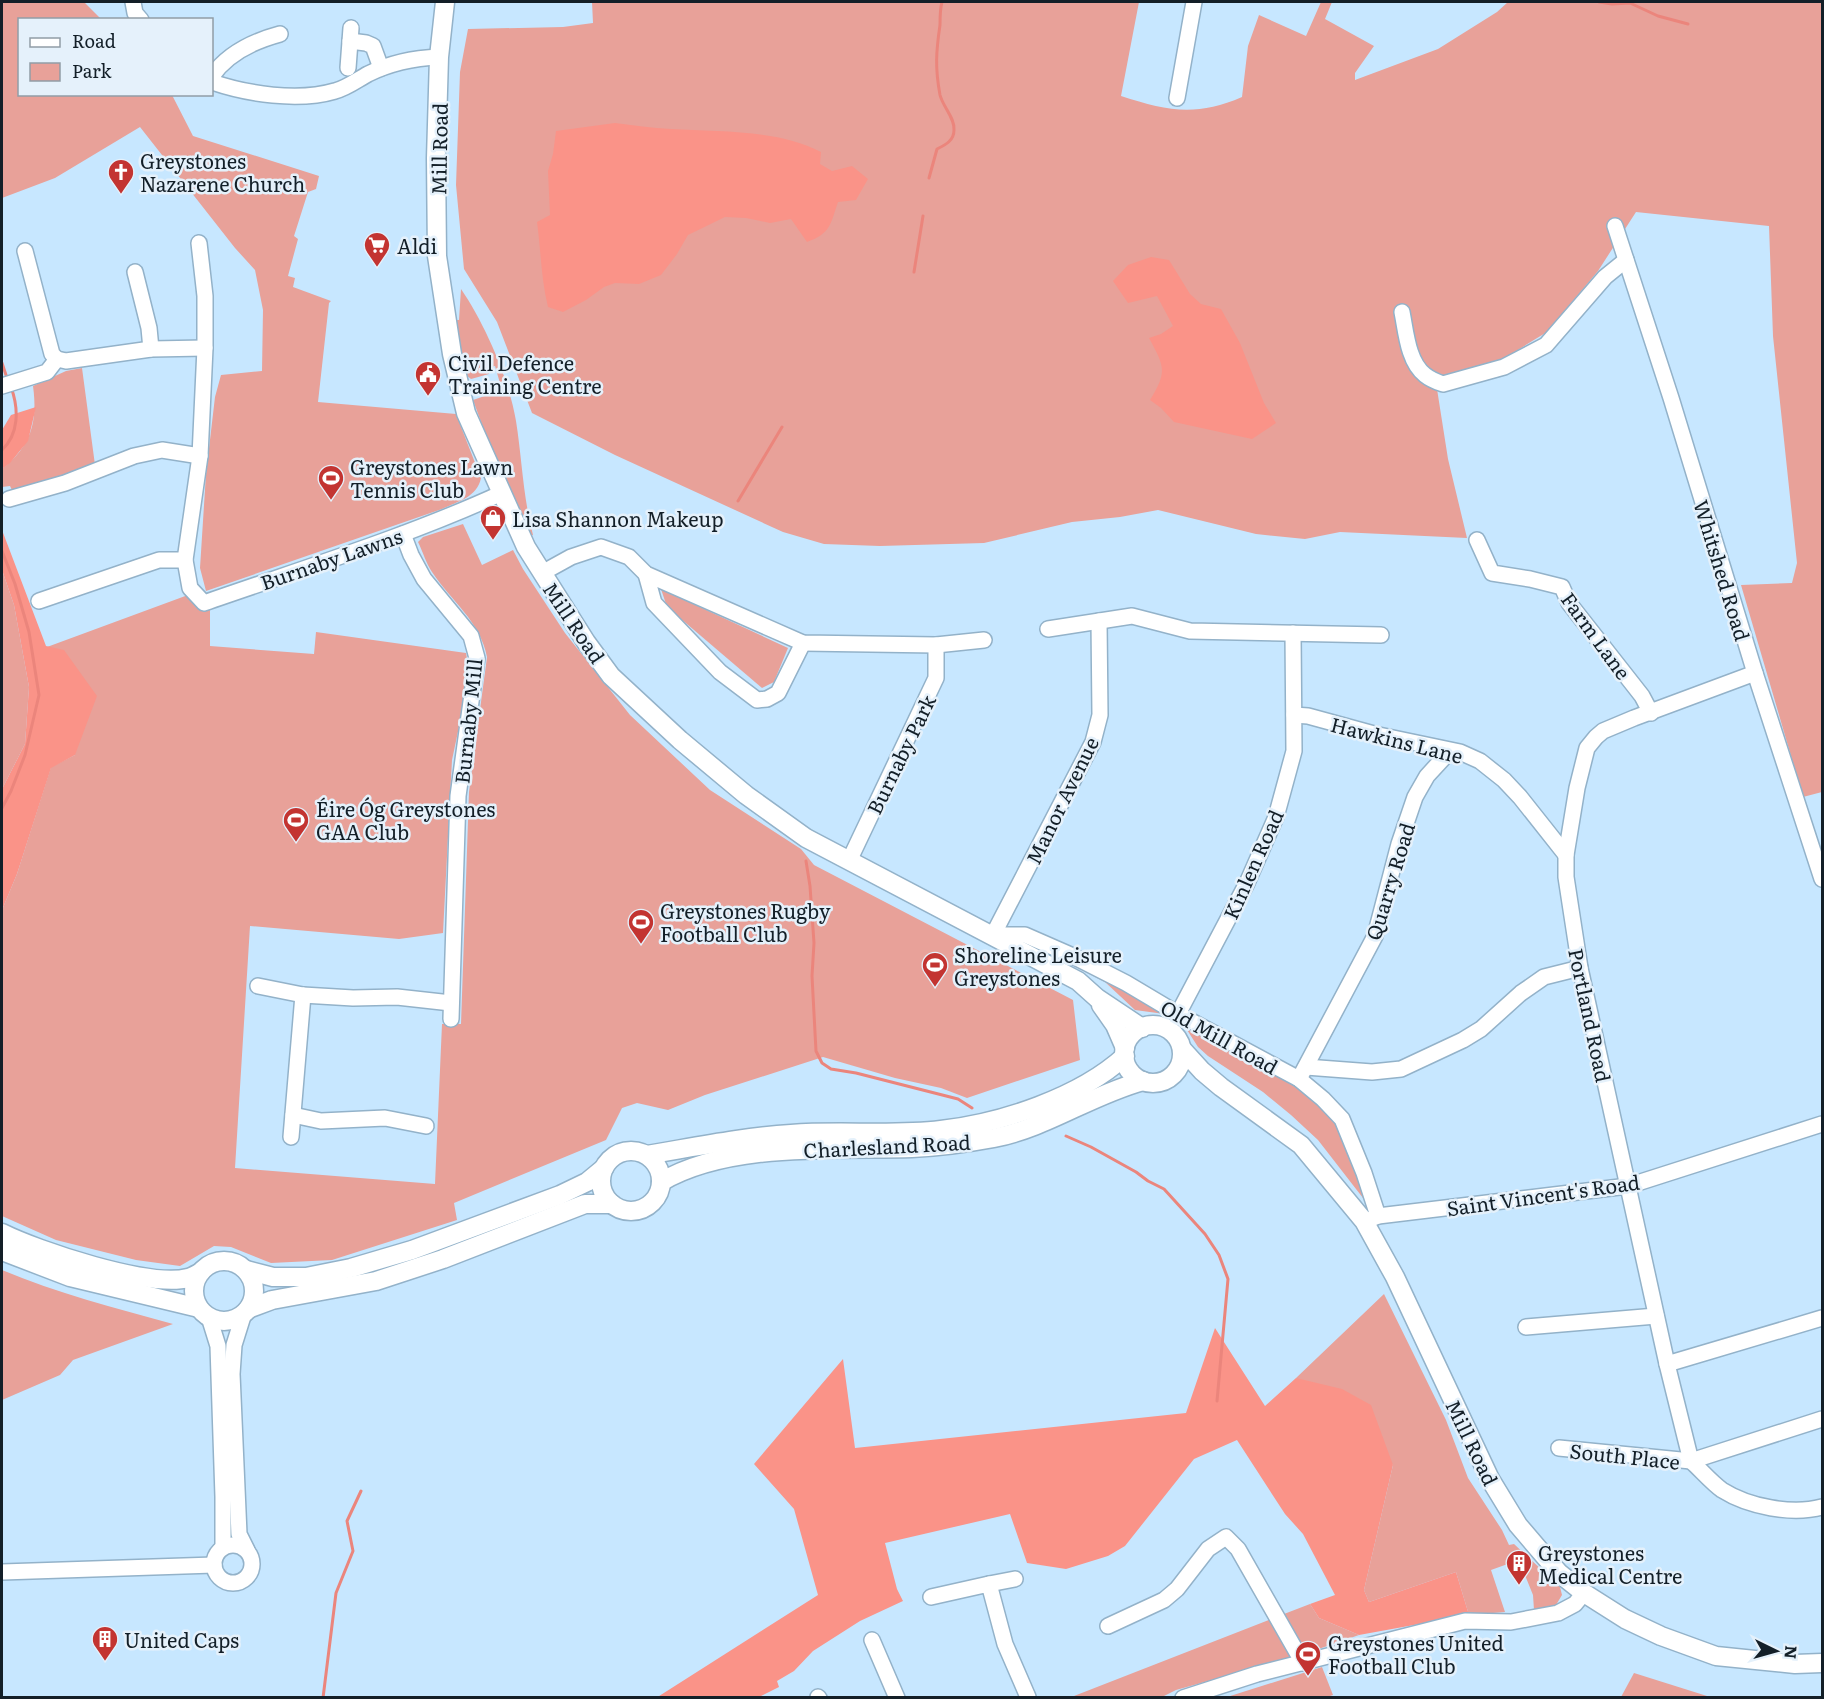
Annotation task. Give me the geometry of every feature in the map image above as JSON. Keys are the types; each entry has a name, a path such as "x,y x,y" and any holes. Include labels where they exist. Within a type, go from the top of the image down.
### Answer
{"main road":[{"name":"Mill Road","path":"445,2 439,57 436,158 438,256 452,354 466,413 526,546 586,642 611,676 680,740 746,795 806,838 1078,981 1097,998 1142,1028"},
{"name":"Mill Road","path":"1097,998 1115,1025 1125,1052"},
{"path":"1163,1027 1175,1036 1182,1049 1181,1063 1172,1077 1160,1083 1143,1081 1129,1069 1125,1052 1130,1038 1142,1028 1163,1027"},
{"name":"Mill Road","path":"1182,1049 1221,1087 1301,1145 1371,1219 1395,1277 1490,1479 1518,1525 1559,1573 1584,1593 1626,1619 1661,1636 1716,1656 1795,1665 1822,1663"},
{"name":"Charlesland Road","path":"647,1155 759,1136 820,1132 941,1130 988,1122 1022,1112 1066,1093 1112,1068 1125,1052"},
{"name":"Mill Road","path":"1172,1077 1185,1077 1221,1087"},
{"name":"Charlesland Road","path":"662,1182 693,1166 783,1150 915,1148 997,1137 1041,1122 1122,1087 1143,1081"},
{"path":"2,1233 66,1258 132,1275 167,1279 188,1278 213,1263 223,1261 273,1277 306,1277 351,1269 412,1250 560,1195 586,1182 604,1168 613,1156 626,1151 647,1155 659,1168 662,1182 656,1198 645,1208 631,1211 623,1210 612,1204 602,1189 601,1179 604,1168"},
{"path":"2,1251 70,1277 204,1312 225,1321 232,1320 272,1300 376,1281 443,1259 585,1204 612,1204"},
{"path":"246,1270 254,1289 246,1311"},
{"path":"201,1272 194,1288 194,1295 204,1312"}],"street":[{"path":"133,2 135,14 139,18"},
{"path":"1177,98 1194,2"},
{"path":"213,74 221,63 235,53 255,42 280,34"},
{"path":"348,68 350,34 372,46 381,68"},
{"path":"213,82 266,95 310,95 334,91 381,68 439,57"},
{"name":"Whitshed Road","path":"1615,226 1822,879"},
{"name":"Burnaby Lawns","path":"199,243 205,296 205,348 200,456 185,560 190,588 204,603 404,534 502,493"},
{"path":"25,251 52,354 57,359 66,361 151,349 205,348"},
{"path":"1402,312 1407,341 1415,364 1425,375 1443,384 1504,367 1546,345 1605,277 1626,260"},
{"path":"135,272 151,349"},
{"path":"8,384 47,372 57,359"},
{"path":"9,500 65,483 134,456 162,450 200,456"},
{"name":"Burnaby Mill","path":"258,986 303,995 353,998 397,997 451,1011 458,796 477,658 471,636 424,579 411,555 404,534"},
{"name":"Farm Lane","path":"1477,540 1492,573 1562,587 1569,603 1642,696 1651,713"},
{"path":"542,573 571,556 601,547 629,557 646,574 803,643 936,645 984,639"},
{"path":"39,601 159,560 185,560"},
{"path":"646,574 654,603 720,672 757,700 766,699 778,693 803,643"},
{"path":"1048,629 1132,616 1190,631 1381,635"},
{"name":"Manor Avenue","path":"993,935 1093,742 1100,715 1099,621"},
{"name":"Kinlen Road","path":"1178,1014 1246,883 1276,817 1294,751 1293,633"},
{"name":"Burnaby Park","path":"849,861 936,678 936,645"},
{"name":"Portland Road","path":"1691,1461 1656,1316 1580,968 1566,877 1566,855 1577,788 1587,748 1603,731 1755,673"},
{"name":"Hawkins Lane","path":"1294,714 1460,752 1480,761 1504,780 1520,797 1566,855"},
{"name":"Quarry Road","path":"1302,1073 1375,936 1399,844 1415,796 1427,776 1450,751"},
{"name":"Old Mill Road","path":"993,935 1025,934 1126,983 1178,1014 1302,1073 1342,1119 1364,1173 1371,1219"},
{"path":"1302,1073 1401,1070 1481,1029 1521,993 1544,977 1580,968"},
{"path":"291,1137 303,995"},
{"path":"293,1115 321,1121 385,1118 426,1126"},
{"name":"Saint Vincent's Road","path":"1371,1219 1628,1186 1822,1124"},
{"path":"204,1312 218,1346 219,1367 223,1497 222,1547 216,1555 214,1565 218,1576 229,1583 246,1579 252,1568 251,1556 239,1534 232,1374 234,1345 246,1311"},
{"path":"1526,1327 1656,1316"},
{"path":"1667,1364 1822,1318"},
{"path":"1691,1461 1822,1419"},
{"name":"South Place","path":"1559,1448 1691,1461"},
{"path":"1691,1461 1723,1490 1749,1501 1770,1508 1791,1511 1822,1507"},
{"path":"1108,1626 1164,1600 1177,1589 1208,1550 1226,1537 1238,1549 1303,1663"},
{"path":"222,1547 236,1544 248,1550"},
{"path":"2,1572 214,1565"},
{"path":"931,1597 1016,1579"},
{"path":"989,1584 1005,1644 1028,1697"},
{"path":"1183,1698 1257,1674 1465,1621 1511,1622 1558,1613 1575,1604 1584,1593"},
{"path":"872,1640 897,1698"}],"green space":[{"path":"2,2 84,2 100,18 18,18 18,96 173,96 193,136 319,176 316,189 308,192 294,236 298,239 288,276 295,278 293,287 331,301 318,402 456,414 481,478 476,490 461,501 442,509 206,591 200,568 206,474 215,397 221,375 262,371 263,310 255,270 140,127 55,178 2,198"},
{"path":"592,2 1139,2 1121,96 1182,110 1210,107 1242,97 1248,46 1259,15 1306,36 1321,2 1332,2 1325,19 1374,46 1355,73 1355,80 1438,49 1497,12 1508,2 1822,2 1822,792 1803,797 1741,585 1792,583 1797,563 1773,336 1769,226 1636,212 1598,271 1547,332 1503,359 1437,389 1448,459 1467,538 1340,532 1305,539 1256,534 1158,510 1072,522 984,543 880,546 824,544 783,532 615,455 532,413 497,322 464,269 456,185 460,72 468,29 563,27 593,23"},
{"path":"461,289 487,335 502,370 513,405 533,535 530,536 504,485 473,400 502,390 495,366 488,368 489,374 471,379 466,375 456,327 456,320 459,320"},
{"path":"82,368 95,465 13,492 10,486 2,487 2,469 20,451 30,432 34,411 33,386 66,371"},
{"path":"463,524 482,565 513,550 565,633 630,715 710,790 801,849 814,865 1073,1000 1080,1060 967,1098 941,1088 895,1078 823,1057 705,1095 668,1110 637,1103 622,1108 606,1140 454,1203 457,1220 332,1260 271,1263 231,1247 214,1246 180,1266 136,1260 56,1240 2,1216 2,910 17,874 51,767 75,755 47,647 188,595 196,607 210,608 210,646 314,654 316,632 466,653 470,675 452,760 443,933 399,939 250,926 235,1168 435,1184 442,1024 461,1024 469,792 487,657 472,622 432,572 418,542 423,537"},
{"path":"2,570 14,605 29,687 25,744 2,789"},
{"path":"661,589 788,648 774,682 762,688 667,607"},
{"path":"1034,946 1066,955 1287,1077 1339,1121 1367,1199 1363,1198 1318,1140 1263,1092 1208,1056 1198,1047 1182,1022 1172,1015 1135,1010 1105,982"},
{"path":"2,1270 65,1293 173,1324 73,1360 60,1375 2,1400"},
{"path":"1384,1294 1446,1420 1468,1478 1502,1530 1509,1545 1514,1544 1560,1587 1562,1595 1556,1605 1534,1610 1533,1595 1520,1563 1516,1561 1491,1570 1505,1612 1469,1615 1456,1572 1369,1602 1364,1590 1393,1465 1296,1378"},
{"path":"1310,1604 1319,1618 1359,1635 1307,1653 1284,1614"},
{"path":"1274,1618 1294,1657 1176,1690 1162,1697 1075,1698 1074,1696"},
{"name":"Greystones United Football Club","path":"1322,1667 1333,1695 1327,1697 1227,1697"},
{"path":"1634,1673 1707,1696 1707,1697 1621,1697"}],"shaded area":[{"path":"615,123 664,129 748,133 786,139 821,152 820,164 832,171 852,166 868,179 856,200 838,202 828,227 815,239 807,242 791,219 770,223 725,217 688,235 661,275 639,284 615,283 604,287 563,312 548,307 542,275 537,222 550,215 548,171 556,131"},
{"path":"1151,257 1169,260 1190,294 1201,304 1221,309 1240,343 1264,403 1276,423 1252,439 1174,422 1150,400 1160,382 1162,369 1149,338 1173,326 1157,296 1128,303 1113,281 1128,265"},
{"path":"36,407 28,441 2,469 2,430 11,415"},
{"path":"2,530 46,646 64,650 97,696 75,755 51,768 17,874 2,910 2,789 25,744 29,687 14,605 2,570"},
{"path":"1215,1328 1265,1406 1296,1378 1342,1389 1371,1405 1393,1465 1364,1590 1369,1602 1456,1572 1469,1615 1359,1635 1319,1618 1310,1604 1335,1595 1303,1534 1285,1514 1237,1440 1194,1459 1125,1546 1108,1556 1066,1569 1027,1563 1010,1514 885,1543 897,1589 903,1601 860,1621 813,1651 794,1671 777,1681 779,1687 759,1697 656,1698 818,1595 794,1509 754,1464 843,1359 855,1448 1186,1413"}],"waterway":[{"path":"929,178 937,149 951,140 954,134 953,121 940,95 937,76 942,2"},
{"path":"1599,2 1630,3 1658,16 1688,24"},
{"path":"914,272 923,216"},
{"path":"2,363 7,378"},
{"path":"2,450 12,436 16,421 11,387"},
{"path":"738,501 782,427"},
{"path":"2,551 15,584 29,632 39,695 25,755 2,808"},
{"path":"806,861 814,943 812,976 816,1051 822,1063 831,1069 856,1073 958,1099 972,1108"},
{"path":"1066,1136 1091,1147 1164,1189 1205,1234 1219,1255 1228,1279 1217,1401"},
{"path":"323,1698 336,1593 353,1551 347,1521 361,1491"}],"place":[{"name":"Greystones Nazarene Church","path":"121,195"},
{"name":"Aldi","path":"377,268"},
{"name":"Civil Defence Training Centre","path":"428,397"},
{"name":"Greystones Lawn Tennis Club","path":"331,501"},
{"name":"Lisa Shannon Makeup","path":"493,541"},
{"name":"Éire Óg Greystones GAA Club","path":"296,843"},
{"name":"Greystones Rugby Football Club","path":"641,945"},
{"name":"Shoreline Leisure Greystones","path":"935,988"},
{"name":"Greystones Medical Centre","path":"1519,1586"},
{"name":"United Caps","path":"105,1662"},
{"name":"Greystones United Football Club","path":"1308,1677"}]}
